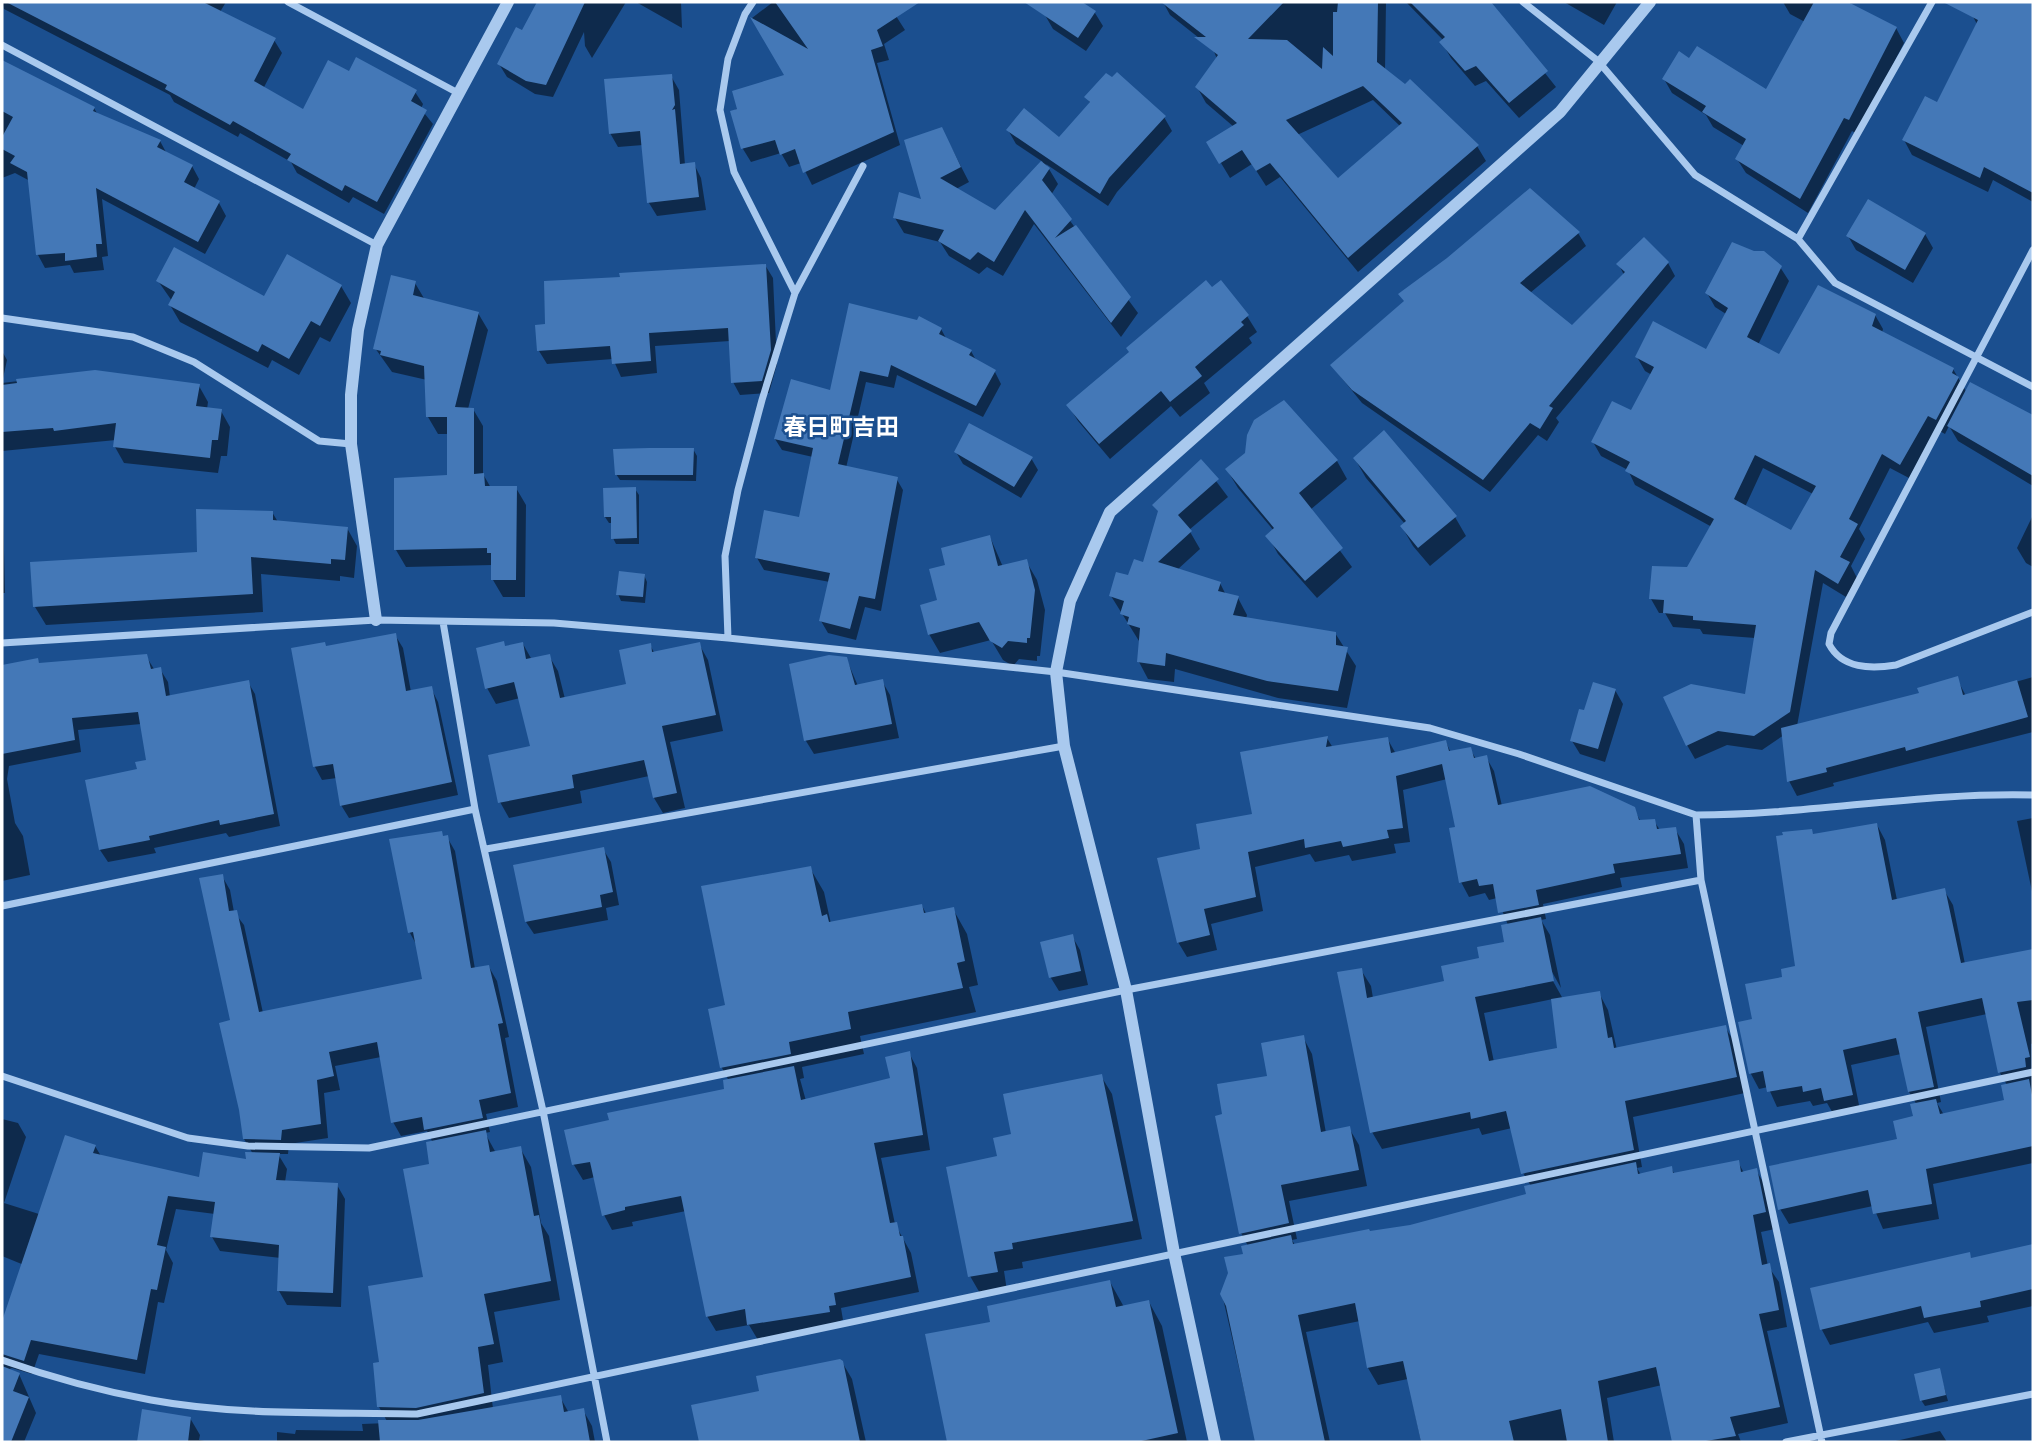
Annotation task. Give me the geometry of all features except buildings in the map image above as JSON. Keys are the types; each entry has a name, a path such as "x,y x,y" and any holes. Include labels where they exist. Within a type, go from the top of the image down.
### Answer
{"street":[{"path":"288,2 458,93"},
{"path":"376,620 351,444 351,395 358,330 377,245 508,2"},
{"path":"753,2 745,14 728,59 720,110 734,172 795,293"},
{"path":"1523,2 1598,61 1695,175 1798,239 1835,283 2033,387"},
{"path":"1215,1442 1174,1253 1126,990 1064,746 1056,672 1070,601 1110,512 1560,112 1598,61 1650,2"},
{"path":"1798,239 1931,2"},
{"path":"2,44 377,245"},
{"path":"728,638 725,556 738,490 795,293 863,166"},
{"path":"2033,250 1830,633 1829,644 1839,660 1848,664 1880,668 1896,665 2033,612"},
{"path":"2,318 134,337 194,362 319,441 351,444"},
{"path":"2,643 376,620 554,623 1056,672 1430,728 1519,754 1696,815 1756,815 1869,802 2033,795"},
{"path":"443,622 475,809 542,1111 607,1442"},
{"path":"486,849 1064,746"},
{"path":"2,905 475,809"},
{"path":"1696,815 1701,880 1757,1130 1821,1439"},
{"path":"2,1076 188,1138 248,1146 369,1148 1126,990 1701,880"},
{"path":"2,1360 44,1374 152,1400 246,1411 417,1414 2033,1072"},
{"path":"1786,1442 1821,1439 2033,1394"}],"district":[{"name":"春日町吉田","path":"841,427"}]}
